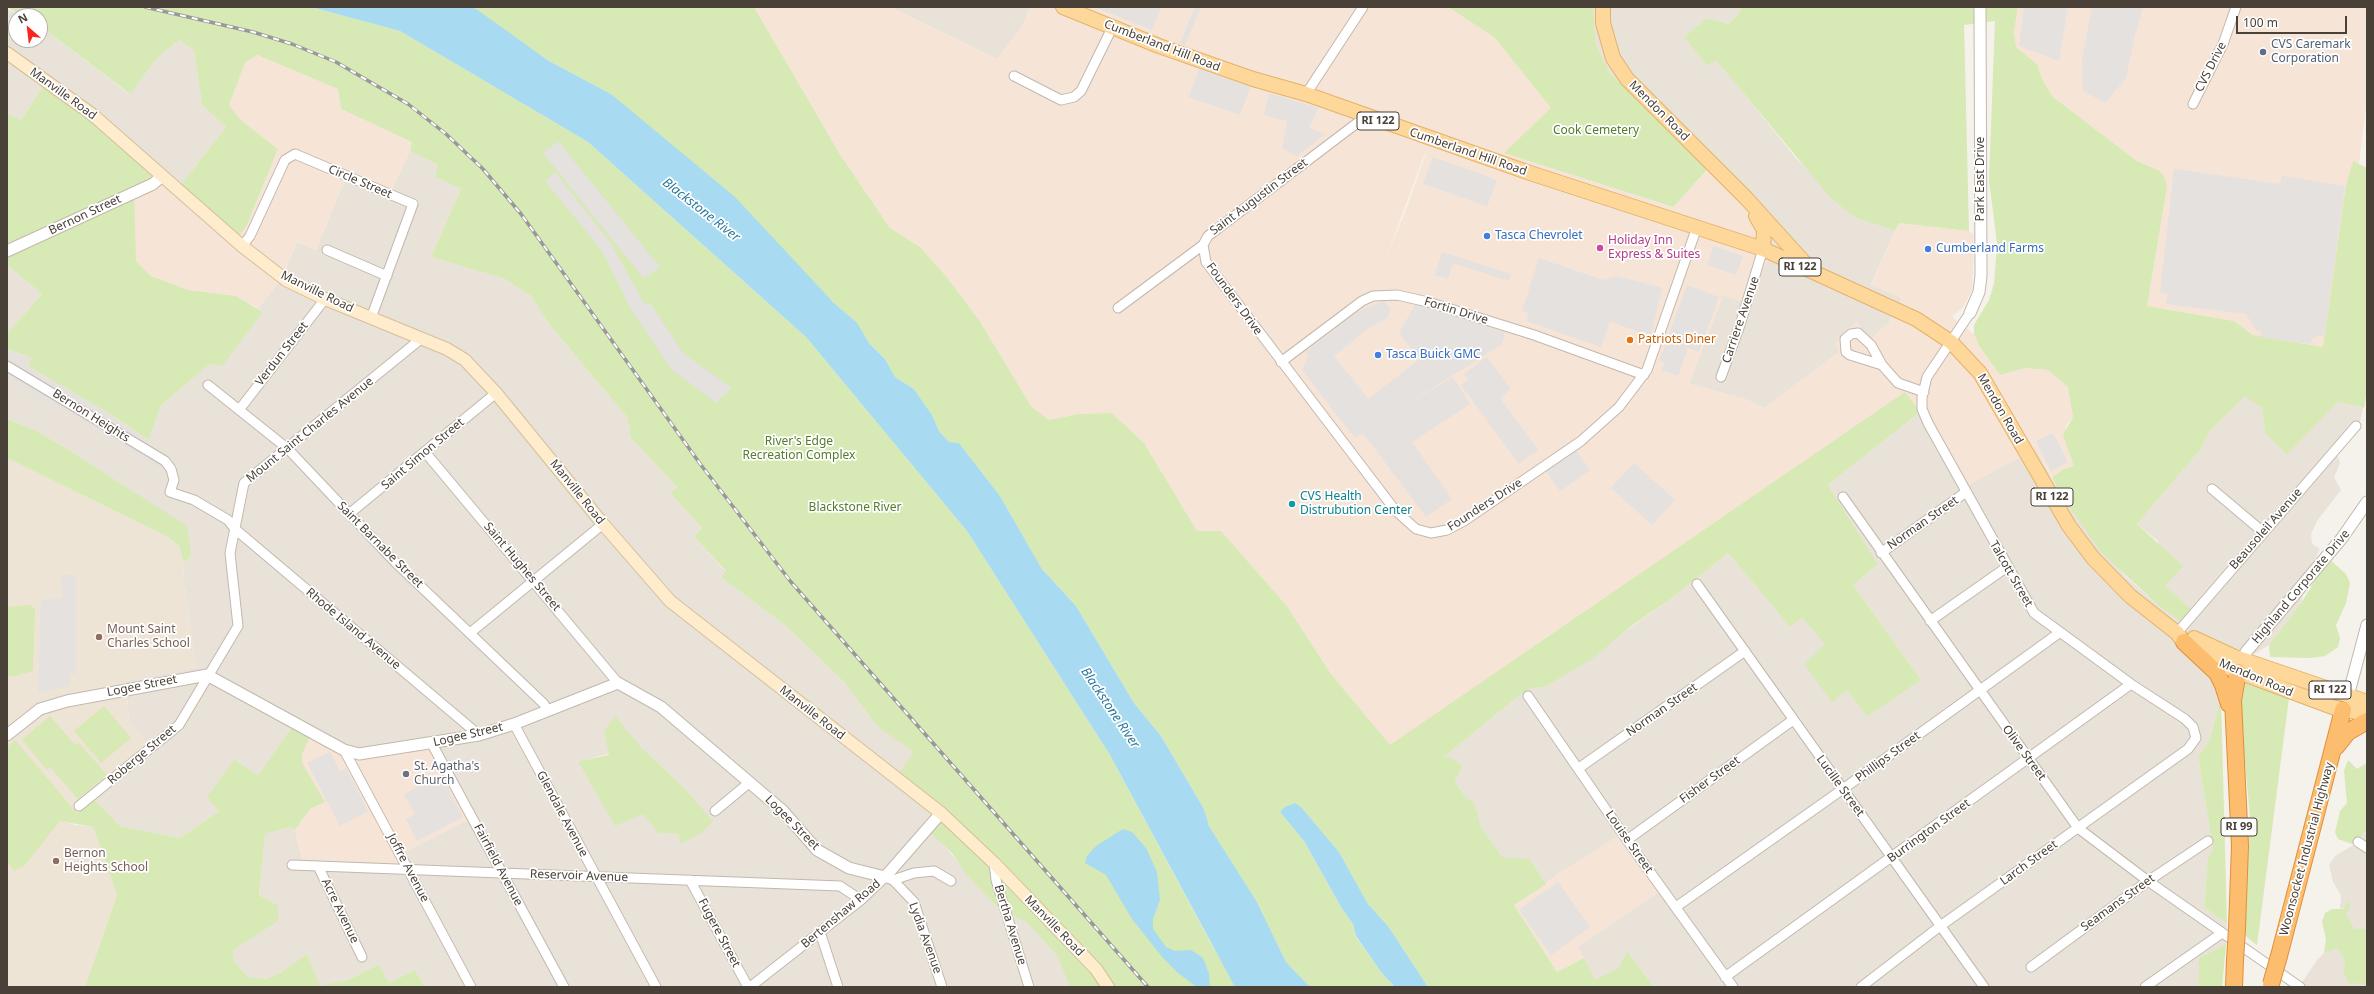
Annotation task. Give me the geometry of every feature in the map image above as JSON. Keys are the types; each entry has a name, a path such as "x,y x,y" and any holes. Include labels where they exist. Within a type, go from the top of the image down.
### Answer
{"highway":[{"path":"2181,637 2221,679 2226,691 2233,725"},
{"name":"RI 99","path":"2234,987 2235,960 2229,930 2240,839 2233,725 2233,693 2240,666"},
{"name":"Woonsocket Industrial Highway","path":"2271,985 2346,703"},
{"path":"2330,763 2344,736 2367,721"}],"main road":[{"name":"Cumberland Hill Road","path":"1063,7 1112,28 1253,79 1306,94 1365,117 1697,227 1764,254"},
{"name":"Mendon Road","path":"1603,7 1609,46 1622,74 1746,198 1813,273"},
{"name":"Manville Road","path":"7,53 93,115 242,246 286,280 371,318 447,349 465,360 496,393 602,524 670,601 941,813 994,863 1096,969 1108,987"},
{"name":"Mendon Road","path":"1746,198 1764,230 1764,254 1813,273 1910,316 1951,342 1972,362 1988,385 2055,504 2085,548 2130,596 2181,637 2240,666 2346,703 2367,714"},
{"path":"1764,254 1772,235 1772,227"},
{"name":"Mendon Road","path":"2346,703 2367,702"}],"street":[{"path":"1306,94 1363,7"},
{"name":"Park East Drive","path":"1951,342 1970,313 1979,292 1981,276 1980,7"},
{"name":"CVS Drive","path":"2193,104 2223,44 2236,7"},
{"path":"1014,76 1061,100 1074,97 1081,90 1112,28"},
{"name":"Saint Augustin Street","path":"1118,308 1203,245 1208,236 1365,117"},
{"name":"Circle Street","path":"242,246 250,236 285,160 295,154 413,204 371,318"},
{"name":"Bernon Street","path":"7,251 153,184 162,176"},
{"name":"Founders Drive","path":"1203,245 1206,262 1401,518 1416,529 1431,533 1447,530 1464,521 1581,440 1619,407 1644,375 1656,349 1697,227"},
{"path":"327,250 387,276"},
{"name":"Carriere Avenue","path":"1721,377 1764,254"},
{"name":"Fortin Drive","path":"1281,362 1362,301 1374,296 1397,295 1428,302 1534,335 1644,375"},
{"name":"Verdun Street","path":"239,410 325,298"},
{"name":"Mount Saint Charles Avenue","path":"207,675 238,626 230,553 244,483 288,449 422,338"},
{"name":"Talcott Street","path":"1951,342 1927,377 1922,409 1928,423 2034,614 2131,684 2185,719 2193,727 2196,738"},
{"path":"1882,365 1898,383 1924,392"},
{"name":"Bernon Heights","path":"7,366 165,461 171,469 174,480 170,492 194,500 228,520"},
{"name":"Saint Barnabe Street","path":"208,385 288,449 349,514 544,704 547,711"},
{"name":"Saint Simon Street","path":"349,514 496,393"},
{"name":"Beausoleil Avenue","path":"2181,637 2263,532 2356,426"},
{"name":"Saint Hughes Street","path":"425,452 618,683"},
{"path":"2212,488 2263,532"},
{"name":"Norman Street","path":"1880,553 1966,492"},
{"name":"Olive Street","path":"1843,497 1880,553 2078,828 2148,881 2229,930 2257,957 2300,987"},
{"name":"Highland Corporate Drive","path":"2240,666 2246,652 2342,538 2367,502"},
{"name":"Rhode Island Avenue","path":"228,520 235,529 479,735"},
{"path":"470,633 602,524"},
{"path":"1930,621 2007,567"},
{"name":"Lucille Street","path":"1697,584 1984,987"},
{"path":"2346,703 2367,625"},
{"name":"Phillips Street","path":"1676,907 1980,691 2058,632"},
{"name":"Norman Street","path":"1579,768 1745,651"},
{"name":"Logee Street","path":"7,735 40,709 105,694 207,675 344,750 359,754 432,744 479,735 514,724 618,683 661,707 783,811 817,850 849,868 889,878"},
{"name":"Roberge Street","path":"80,806 179,724 207,675"},
{"name":"Burrington Street","path":"1725,977 2131,684"},
{"name":"Louise Street","path":"1528,696 1579,768 1627,840 1732,987"},
{"name":"Fisher Street","path":"1627,840 1793,720"},
{"name":"Glendale Avenue","path":"514,724 595,877 656,987"},
{"name":"Larch Street","path":"1861,987 1940,927 2188,749 2196,738"},
{"name":"Fairfield Avenue","path":"432,744 564,987"},
{"name":"Joffre Avenue","path":"344,750 471,987"},
{"path":"715,811 750,782"},
{"name":"Bertenshaw Road","path":"749,987 889,878 941,813"},
{"name":"Seamans Street","path":"2030,967 2148,881 2208,841"},
{"path":"2358,842 2367,848"},
{"name":"Bertha Avenue","path":"994,863 996,880 1029,987"},
{"name":"Reservoir Avenue","path":"292,865 840,886 861,900"},
{"name":"Acre Avenue","path":"318,866 362,957"},
{"path":"889,878 934,871 951,881"},
{"name":"Lydia Avenue","path":"889,878 914,902 942,987"},
{"name":"Fugere Street","path":"690,880 749,987"},
{"path":"2145,987 2229,930"},
{"path":"820,932 838,987"}],"shaded area":[{"path":"754,7 890,7 997,59 1022,27 1030,7 1448,7 1494,37 1552,109 1505,153 1672,207 1712,166 1758,214 1773,249 1748,303 1723,296 1689,384 1745,399 1764,408 1839,352 1835,344 1844,332 1857,321 1868,341 1889,323 1902,298 1871,285 1899,223 1969,231 1974,235 1972,290 1964,306 1952,317 1974,334 1979,346 2000,375 2025,368 2048,370 2069,387 2073,417 2066,426 2074,466 2064,469 2052,477 2036,449 1965,487 1920,412 1905,393 1390,746 1331,674 1287,606 1221,531 1197,531 1144,443 1112,413 1079,414 1049,420 1031,406 979,320 946,276 920,247 890,228 841,156","holes":["1426,153 1407,207 1386,258"]},
{"path":"890,7 1030,7 1022,27 997,59"},
{"path":"1094,7 1161,7 1152,30"},
{"path":"1195,7 1201,7 1185,45 1180,43"},
{"path":"1593,7 1742,7 1736,17 1728,24 1707,18 1684,37 1707,66 1716,59 1795,157 1856,218 1895,231 1871,284 1902,298 1889,323 1868,341 1857,322 1839,352 1764,408 1745,399 1689,384 1723,295 1731,298 1712,166 1707,170 1610,73 1596,46"},
{"path":"2018,7 2367,7 2367,98 2359,164 2353,162 2324,347 2253,335 2234,321 2147,306 2167,188 2160,171 2137,161 2053,97 2043,81 2037,64 2016,47 2014,32"},
{"path":"2024,7 2068,7 2059,61 2019,46"},
{"path":"2092,7 2143,7 2134,39 2126,78 2105,103 2083,91 2082,59"},
{"path":"7,9 8,48 48,48 48,32 129,94 157,58 179,40 194,50 202,105 226,127 176,191 46,82 21,120 7,114"},
{"path":"257,55 338,89 341,109 412,142 410,151 393,189 347,174 316,250 297,242 283,277 258,308 236,296 188,290 151,276 136,261 134,232 134,191 159,176 235,240 246,227 278,149 242,121 229,105 245,63"},
{"path":"1199,69 1250,87 1240,115 1189,97"},
{"path":"1269,93 1318,108 1309,128 1325,134 1297,156 1282,148 1287,121 1264,115"},
{"path":"558,141 660,267 644,279 543,153"},
{"path":"410,151 438,165 435,177 461,189 431,257 505,279 531,296 549,324 627,417 631,438 677,487 670,493 702,528 694,537 726,572 721,577 786,626 843,681 878,727 915,752 940,815 941,842 996,906 1028,924 1058,955 1070,987 425,987 415,970 389,983 379,964 348,980 320,987 307,954 280,973 266,979 248,977 234,961 233,950 278,905 259,895 265,834 291,827 295,830 302,859 412,866 404,852 471,818 258,777 236,759 219,811 180,838 120,826 94,799 151,749 129,723 126,681 196,667 183,580 184,563 191,556 169,515 61,445 33,429 7,419 7,349 33,358 29,366 110,414 149,440 161,405 210,364 222,365 263,312 258,308 283,277 297,242 316,250 347,174 392,189","holes":["640,746 681,785 681,843 678,834 658,833 644,814 579,761"]},
{"path":"1433,157 1497,180 1487,206 1423,184"},
{"path":"2174,169 2280,184 2282,176 2345,186 2324,337 2317,336 2312,338 2311,344 2260,337 2261,331 2256,330 2246,314 2166,304 2168,294 2160,293"},
{"path":"555,172 611,243 645,305 650,302 683,353 732,388 716,403 671,369 632,311 602,251 545,181"},
{"path":"1714,246 1743,256 1736,275 1707,265"},
{"path":"1442,252 1511,274 1509,281 1453,263 1448,279 1435,275"},
{"path":"1539,258 1603,280 1617,276 1662,288 1651,337 1610,321 1601,347 1526,321 1529,313 1522,311"},
{"path":"7,265 42,294 7,334"},
{"path":"1687,285 1719,297 1699,352 1688,348 1678,376 1661,370 1665,363 1659,361"},
{"path":"1384,301 1391,309 1387,318 1369,328 1334,356 1368,399 1420,359 1399,333 1416,303 1505,333 1502,344 1392,414 1453,377 1470,404 1412,442 1452,499 1426,517 1363,433 1355,438 1302,370 1308,356 1305,352 1360,310"},
{"path":"7,352 27,358 24,367 92,404 146,440 144,445 168,459 161,469 58,405 47,403 32,395 33,391 8,379 7,380"},
{"path":"1487,357 1511,389 1500,398 1538,450 1519,464 1461,385 1468,380 1464,374"},
{"path":"2245,395 2262,408 2265,433 2319,420 2338,402 2363,408 2360,422 2336,451 2340,463 2334,477 2341,490 2317,521 2311,534 2312,544 2320,549 2304,581 2302,602 2269,645 2238,664 2221,698 2209,742 2198,756 2213,849 2208,857 2204,907 2227,924 2226,944 2199,958 2199,987 1654,987 1627,951 1619,967 1595,980 1577,947 1662,890 1584,858 1559,873 1546,884 1530,859 1502,858 1481,827 1475,804 1465,796 1455,782 1462,766 1444,757 1516,698 1531,688 1545,687 1560,678 1672,598 1728,553 1790,627 1802,618 1826,644 1804,664 1847,690 1867,717 1921,680 1853,585 1878,564 1828,485 1920,412 2018,458 2036,449 2059,492 2126,577 2160,607 2185,625 2195,612 2165,586 2158,541 2137,524 2200,450 2209,432"},
{"path":"2053,433 2068,462 2051,471 2036,441"},
{"path":"1576,450 1590,470 1560,491 1546,471"},
{"name":"Mount Saint Charles School","path":"7,458 168,537 179,546 184,563 183,580 196,667 126,681 129,723 151,749 77,813 15,741 7,747"},
{"path":"1634,463 1675,500 1652,525 1611,488"},
{"path":"61,575 76,575 76,674 70,674 69,686 38,693 41,600 63,598"},
{"path":"310,736 353,756 435,745 471,818 404,852 412,867 302,859 295,830 310,809 324,802 302,763 302,754"},
{"path":"330,752 340,771 346,768 368,811 340,826 307,763"},
{"path":"441,775 463,817 417,841 406,819 415,814 404,794"},
{"name":"Bernon Heights School","path":"7,803 75,825 93,827 117,895 85,987 7,987"},
{"path":"2367,829 2367,927 2364,929 2355,929 2348,917 2347,912 2351,904 2340,910 2341,895 2333,882 2329,865 2335,856 2357,843"},
{"path":"1621,834 1662,890 1578,947 1584,958 1557,972 1514,905 1559,873"},
{"path":"1558,882 1590,927 1551,955 1519,910"},
{"path":"2336,949 2341,953 2345,963 2343,971 2349,981 2361,983 2367,987 2299,987 2317,960 2324,953"}],"green space":[{"path":"7,7 311,7 400,31 588,142 806,337 967,531 1110,755 1214,949 1242,987 1115,987 1112,983 1107,987 1070,987 1057,955 1028,924 996,906 967,875 952,853 928,831 940,816 895,779 914,752 878,727 843,681 786,626 721,577 726,571 694,537 702,528 670,493 677,487 631,438 627,417 549,324 531,296 505,279 431,257 461,189 435,177 438,165 410,151 412,142 341,109 338,89 257,55 245,63 229,105 242,121 278,149 246,227 235,240 176,191 226,127 202,105 194,50 179,40 157,58 130,94 48,32 48,8"},
{"path":"471,7 754,7 841,156 890,228 920,247 946,276 979,320 1031,406 1049,420 1079,414 1112,413 1144,443 1197,531 1221,531 1287,606 1331,674 1390,745 1905,392 1920,412 1828,485 1878,564 1853,585 1921,680 1867,717 1847,690 1832,702 1804,664 1825,644 1802,618 1790,627 1728,553 1672,598 1630,627 1592,659 1545,687 1531,688 1516,698 1444,757 1452,758 1462,766 1455,782 1465,796 1475,804 1481,827 1502,857 1530,859 1546,884 1514,905 1557,972 1584,958 1595,980 1619,967 1627,951 1654,987 1428,987 1388,926 1368,904 1339,852 1302,808 1280,812 1304,841 1341,907 1353,924 1356,937 1381,972 1395,987 1310,987 1286,962 1257,902 1209,826 1204,809 1161,736 1134,703 1076,606 1042,569 1000,496 959,443 949,442 939,431 932,415 914,389 895,377 885,359 869,343 856,323 611,94 549,61"},
{"name":"Cook Cemetery","path":"1448,7 1593,7 1596,45 1610,73 1707,170 1673,207 1504,153 1551,108 1494,37"},
{"path":"1742,7 2018,7 2014,32 2016,47 2037,64 2043,81 2053,97 2137,161 2160,171 2165,179 2167,187 2147,306 2234,321 2253,335 2323,347 2346,185 2353,161 2367,168 2367,390 2364,408 2338,402 2287,454 2265,433 2262,408 2245,396 2209,432 2200,450 2137,524 2183,566 2165,586 2195,612 2185,625 2160,607 2101,552 2059,492 2052,477 2064,469 2074,466 2063,435 2073,417 2068,387 2048,370 2025,368 2000,375 1979,346 1974,334 1974,325 1989,300 1994,284 1997,243 1989,180 1995,21 1964,25 1969,231 1899,223 1895,231 1856,218 1830,197 1716,60 1707,66 1684,37 1707,18 1728,24 1736,17"},
{"path":"46,82 159,176 134,191 136,261 151,276 188,290 236,296 263,312 222,366 210,364 161,405 149,440 110,414 28,366 32,358 7,349 7,334 42,294 7,265 7,114 21,120"},
{"path":"7,419 33,429 61,445 187,526 191,556 184,563 179,546 168,537 7,458"},
{"path":"2328,558 2346,574 2350,583 2346,603 2336,625 2340,638 2338,647 2325,656 2310,658 2270,657 2269,645 2302,602"},
{"path":"31,605 35,609 33,671 11,677 7,675 7,607"},
{"path":"2245,683 2289,698 2257,945 2243,934 2250,816 2241,720 2240,690"},
{"path":"2221,698 2227,924 2204,907 2208,857 2213,849 2198,756 2209,742"},
{"path":"104,706 131,738 101,763 74,731"},
{"path":"50,716 75,745 79,743 107,775 78,799 50,767 47,770 22,740"},
{"path":"615,716 640,746 681,785 713,821 701,833 681,844 678,834 658,833 643,814 615,826 578,761 609,755 604,731"},
{"path":"293,726 310,736 302,754 302,763 325,802 310,809 295,830 291,827 265,834 259,895 278,905 278,921 233,950 234,961 248,977 266,979 280,973 307,954 320,986 348,980 379,964 389,983 415,970 425,987 85,987 117,895 93,827 60,821 25,865 14,871 7,861 7,747 15,740 77,813 94,799 120,826 180,838 219,811 207,797 235,759 258,776"},
{"path":"2348,760 2357,769 2367,763 2367,829 2355,845 2338,839 2335,832 2340,811 2347,803 2344,771"},
{"path":"2347,902 2351,905 2347,912 2348,917 2355,929 2364,929 2367,927 2367,987 2361,983 2349,984 2343,971 2345,963 2341,953 2336,949 2324,953 2326,939 2322,922 2325,913 2332,909 2344,909"},
{"path":"2226,944 2222,987 2199,987 2199,958"}],"water":[{"name":"Blackstone River","path":"311,7 471,7 476,9 549,61 611,94 735,197 833,302 857,323 869,343 885,359 895,377 914,389 932,415 939,431 949,442 959,443 1000,496 1042,569 1076,606 1134,703 1161,736 1204,809 1209,826 1257,902 1286,962 1310,987 1235,987 1110,755 967,531 806,337 588,142 400,31"},
{"path":"1295,803 1302,808 1339,852 1368,904 1388,926 1428,987 1395,987 1381,972 1356,936 1353,924 1341,907 1304,841 1280,812 1285,807"},
{"path":"1123,829 1132,832 1146,848 1157,872 1160,900 1153,919 1153,929 1166,947 1175,951 1191,950 1203,958 1209,974 1210,987 1197,987 1178,973 1163,958 1132,919 1106,875 1085,863 1087,856 1096,846"}],"railway":[{"path":"145,7 253,32 292,44 336,62 408,104 446,134 483,169 521,214 701,465 791,582 1148,987"}],"place":[{"name":"CVS Caremark Corporation","path":"2263,52"},
{"name":"Tasca Chevrolet","path":"1487,236"},
{"name":"Holiday Inn Express & Suites","path":"1600,248"},
{"name":"Cumberland Farms","path":"1928,249"},
{"name":"Patriots Diner","path":"1630,340"},
{"name":"Tasca Buick GMC","path":"1378,355"},
{"name":"CVS Health Distrubution Center","path":"1292,504"},
{"name":"Mount Saint Charles School","path":"99,637"},
{"name":"St. Agatha's Church","path":"406,774"},
{"name":"Bernon Heights School","path":"56,861"}],"park label":[{"name":"River's Edge Recreation Complex","path":"799,449"}]}
